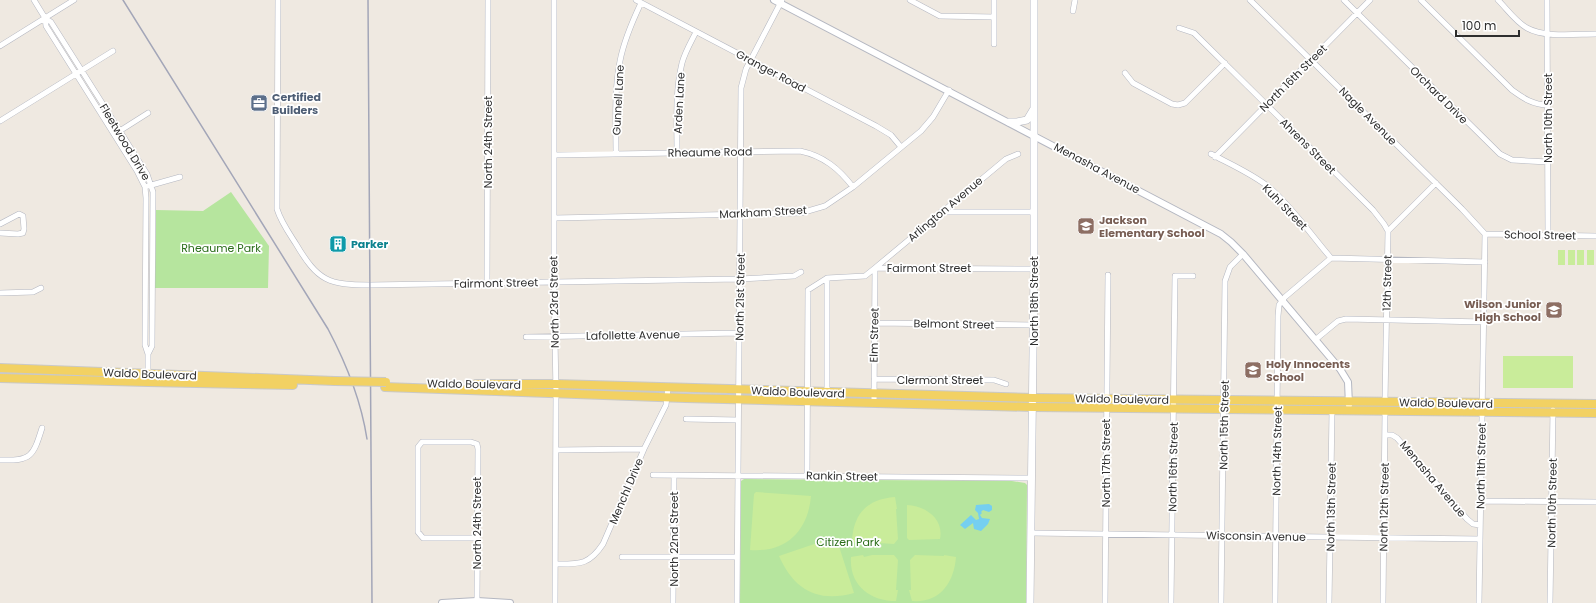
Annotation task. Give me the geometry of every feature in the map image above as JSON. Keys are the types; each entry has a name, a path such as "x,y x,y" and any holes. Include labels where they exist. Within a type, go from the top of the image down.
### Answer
{"main road":[{"name":"North 18th Street","path":"1030,603 1034,325 1034,0"},
{"path":"1009,122 1027,120 1034,108"},
{"name":"Waldo Boulevard","path":"0,368 148,373 335,383"},
{"name":"Waldo Boulevard","path":"0,378 148,382 556,384 827,393 1173,400 1278,410 1596,413"},
{"name":"Waldo Boulevard","path":"386,384 668,397 1032,407 1173,409 1278,401 1596,404"}],"street":[{"name":"Fleetwood Drive","path":"34,0 45,18 46,26 137,171 145,187 145,345 148,354 148,382"},
{"path":"0,46 74,0"},
{"name":"Fairmont Street","path":"278,0 277,209 281,220 311,268 318,275 334,283 351,285 740,279 794,276 801,272"},
{"name":"North 24th Street","path":"487,283 488,0"},
{"name":"North 23rd Street","path":"554,0 554,337 556,384 555,603"},
{"name":"Menasha Avenue","path":"774,0 782,2 1221,234 1243,254 1346,378 1348,386 1349,411"},
{"path":"910,0 940,16 994,17"},
{"path":"994,0 994,44"},
{"path":"1073,11 1075,0"},
{"name":"Nagle Avenue","path":"1250,0 1477,224 1485,234"},
{"name":"Orchard Drive","path":"1344,0 1500,154 1512,160 1548,162"},
{"name":"North 16th Street","path":"1213,156 1312,60 1370,0"},
{"path":"1421,0 1512,90 1524,99 1542,105 1548,105"},
{"path":"1498,0 1527,28 1547,34 1596,34"},
{"name":"North 10th Street","path":"1547,0 1548,236"},
{"name":"Granger Road","path":"638,1 876,126 891,135 901,147"},
{"name":"Gunnell Lane","path":"616,154 616,93 620,60 638,1"},
{"name":"North 21st Street","path":"737,603 741,88 743,77 751,60 782,2"},
{"name":"Fleetwood Drive","path":"45,18 51,22 82,70 147,174 151,185 153,208 152,346 148,354"},
{"name":"Ahrens Street","path":"1179,28 1194,33 1225,63 1373,210 1388,231"},
{"name":"Arden Lane","path":"677,152 677,100 679,77 688,48 696,32"},
{"path":"0,121 112,51"},
{"path":"1125,73 1133,83 1172,104 1178,105 1185,103 1225,63"},
{"name":"Markham Street","path":"554,218 741,214 801,212 814,210 825,206 853,187 921,131 933,117 949,90"},
{"path":"114,134 148,113"},
{"name":"Rheaume Road","path":"554,155 789,150 813,154 832,164 853,187"},
{"name":"Arlington Avenue","path":"875,268 1006,158 1018,154"},
{"name":"Kuhl Street","path":"1213,156 1260,181 1269,188 1287,206 1331,258"},
{"path":"145,187 180,177"},
{"path":"1388,231 1436,184"},
{"path":"941,212 1034,212"},
{"path":"0,224 19,214 23,216 24,222 22,233 0,233"},
{"name":"12th Street","path":"1385,402 1388,231"},
{"name":"School Street","path":"1485,234 1596,236"},
{"name":"North 11th Street","path":"1479,603 1485,234"},
{"name":"North 15th Street","path":"1222,603 1225,281 1230,267 1243,254"},
{"path":"1282,300 1331,258 1485,262"},
{"name":"Fairmont Street","path":"827,278 861,277 875,268 1034,269"},
{"name":"Elm Street","path":"874,403 875,268"},
{"name":"North 17th Street","path":"1105,603 1108,275"},
{"name":"North 16th Street","path":"1171,603 1175,276 1193,276"},
{"path":"807,476 808,290 827,278"},
{"path":"827,278 827,401"},
{"path":"0,293 33,292 41,288"},
{"name":"North 14th Street","path":"1275,603 1278,316 1279,306 1282,300"},
{"path":"1315,340 1338,321 1343,319 1354,318 1484,322"},
{"name":"Belmont Street","path":"874,323 1034,325"},
{"name":"Lafollette Avenue","path":"526,337 739,333"},
{"name":"Clermont Street","path":"874,379 994,380 1006,384"},
{"name":"Menchl Drive","path":"556,564 575,564 586,561 595,555 603,544 644,449 666,405 668,388"},
{"name":"North 10th Street","path":"1550,603 1553,404"},
{"name":"North 13th Street","path":"1329,603 1332,410"},
{"name":"North 12th Street","path":"1383,603 1385,411"},
{"path":"686,419 738,420"},
{"path":"0,460 21,460 29,456 35,449 42,428"},
{"name":"Menasha Avenue","path":"1385,435 1392,435 1397,438 1466,519 1473,524 1480,525"},
{"name":"North 24th Street","path":"477,538 423,538 418,532 418,447 422,442 471,442 476,444 478,449 477,601"},
{"path":"556,450 644,449"},
{"name":"Rankin Street","path":"653,474 1031,478"},
{"name":"North 22nd Street","path":"673,603 674,475"},
{"path":"1481,501 1596,502"},
{"name":"Wisconsin Avenue","path":"1031,533 1480,539"},
{"path":"622,557 737,557"},
{"path":"442,603 477,601 510,603"}],"green space":[{"name":"Rheaume Park","path":"231,192 269,246 268,288 155,288 156,210 203,211"},
{"path":"1558,250 1565,250 1565,265 1558,265"},
{"path":"1568,250 1575,250 1575,265 1568,265"},
{"path":"1577,250 1584,250 1584,265 1577,265"},
{"path":"1587,250 1594,250 1594,265 1587,265"},
{"path":"1503,356 1573,356 1573,388 1503,388"},
{"name":"Citizen Park","path":"744,479 1012,481 1025,483 1027,485 1026,603 740,603 741,481"},
{"path":"756,492 811,496 805,520 800,529 793,537 774,548 750,550 754,494"},
{"path":"895,497 898,539 894,544 864,542 863,544 852,542 855,523 863,510 877,501"},
{"path":"907,505 921,508 932,515 939,525 941,532 940,539 909,540 907,538"},
{"path":"832,538 837,540 854,593 841,596 829,596 818,595 809,591 792,578 779,556"},
{"path":"863,555 864,557 872,555 894,555 898,560 896,590 898,590 896,601 878,598 863,590 854,576 851,567 851,557"},
{"path":"915,555 944,555 956,557 952,575 944,590 930,599 922,601 912,601 909,590 911,590 910,560"}],"water":[{"path":"989,504 992,506 992,510 989,512 983,510 980,515 982,518 990,519 988,524 981,531 974,529 973,523 965,529 960,525 971,515 976,520 979,519 978,513 975,510 976,505"}],"railway":[{"path":"123,0 328,329 341,355 357,396 367,439"},
{"path":"368,0 372,603"}],"place":[{"name":"Certified Builders","path":"259,103"},
{"name":"Jackson Elementary School","path":"1086,226"},
{"name":"Parker","path":"338,244"},
{"name":"Wilson Junior High School","path":"1554,310"},
{"name":"Holy Innocents School","path":"1253,370"}]}
